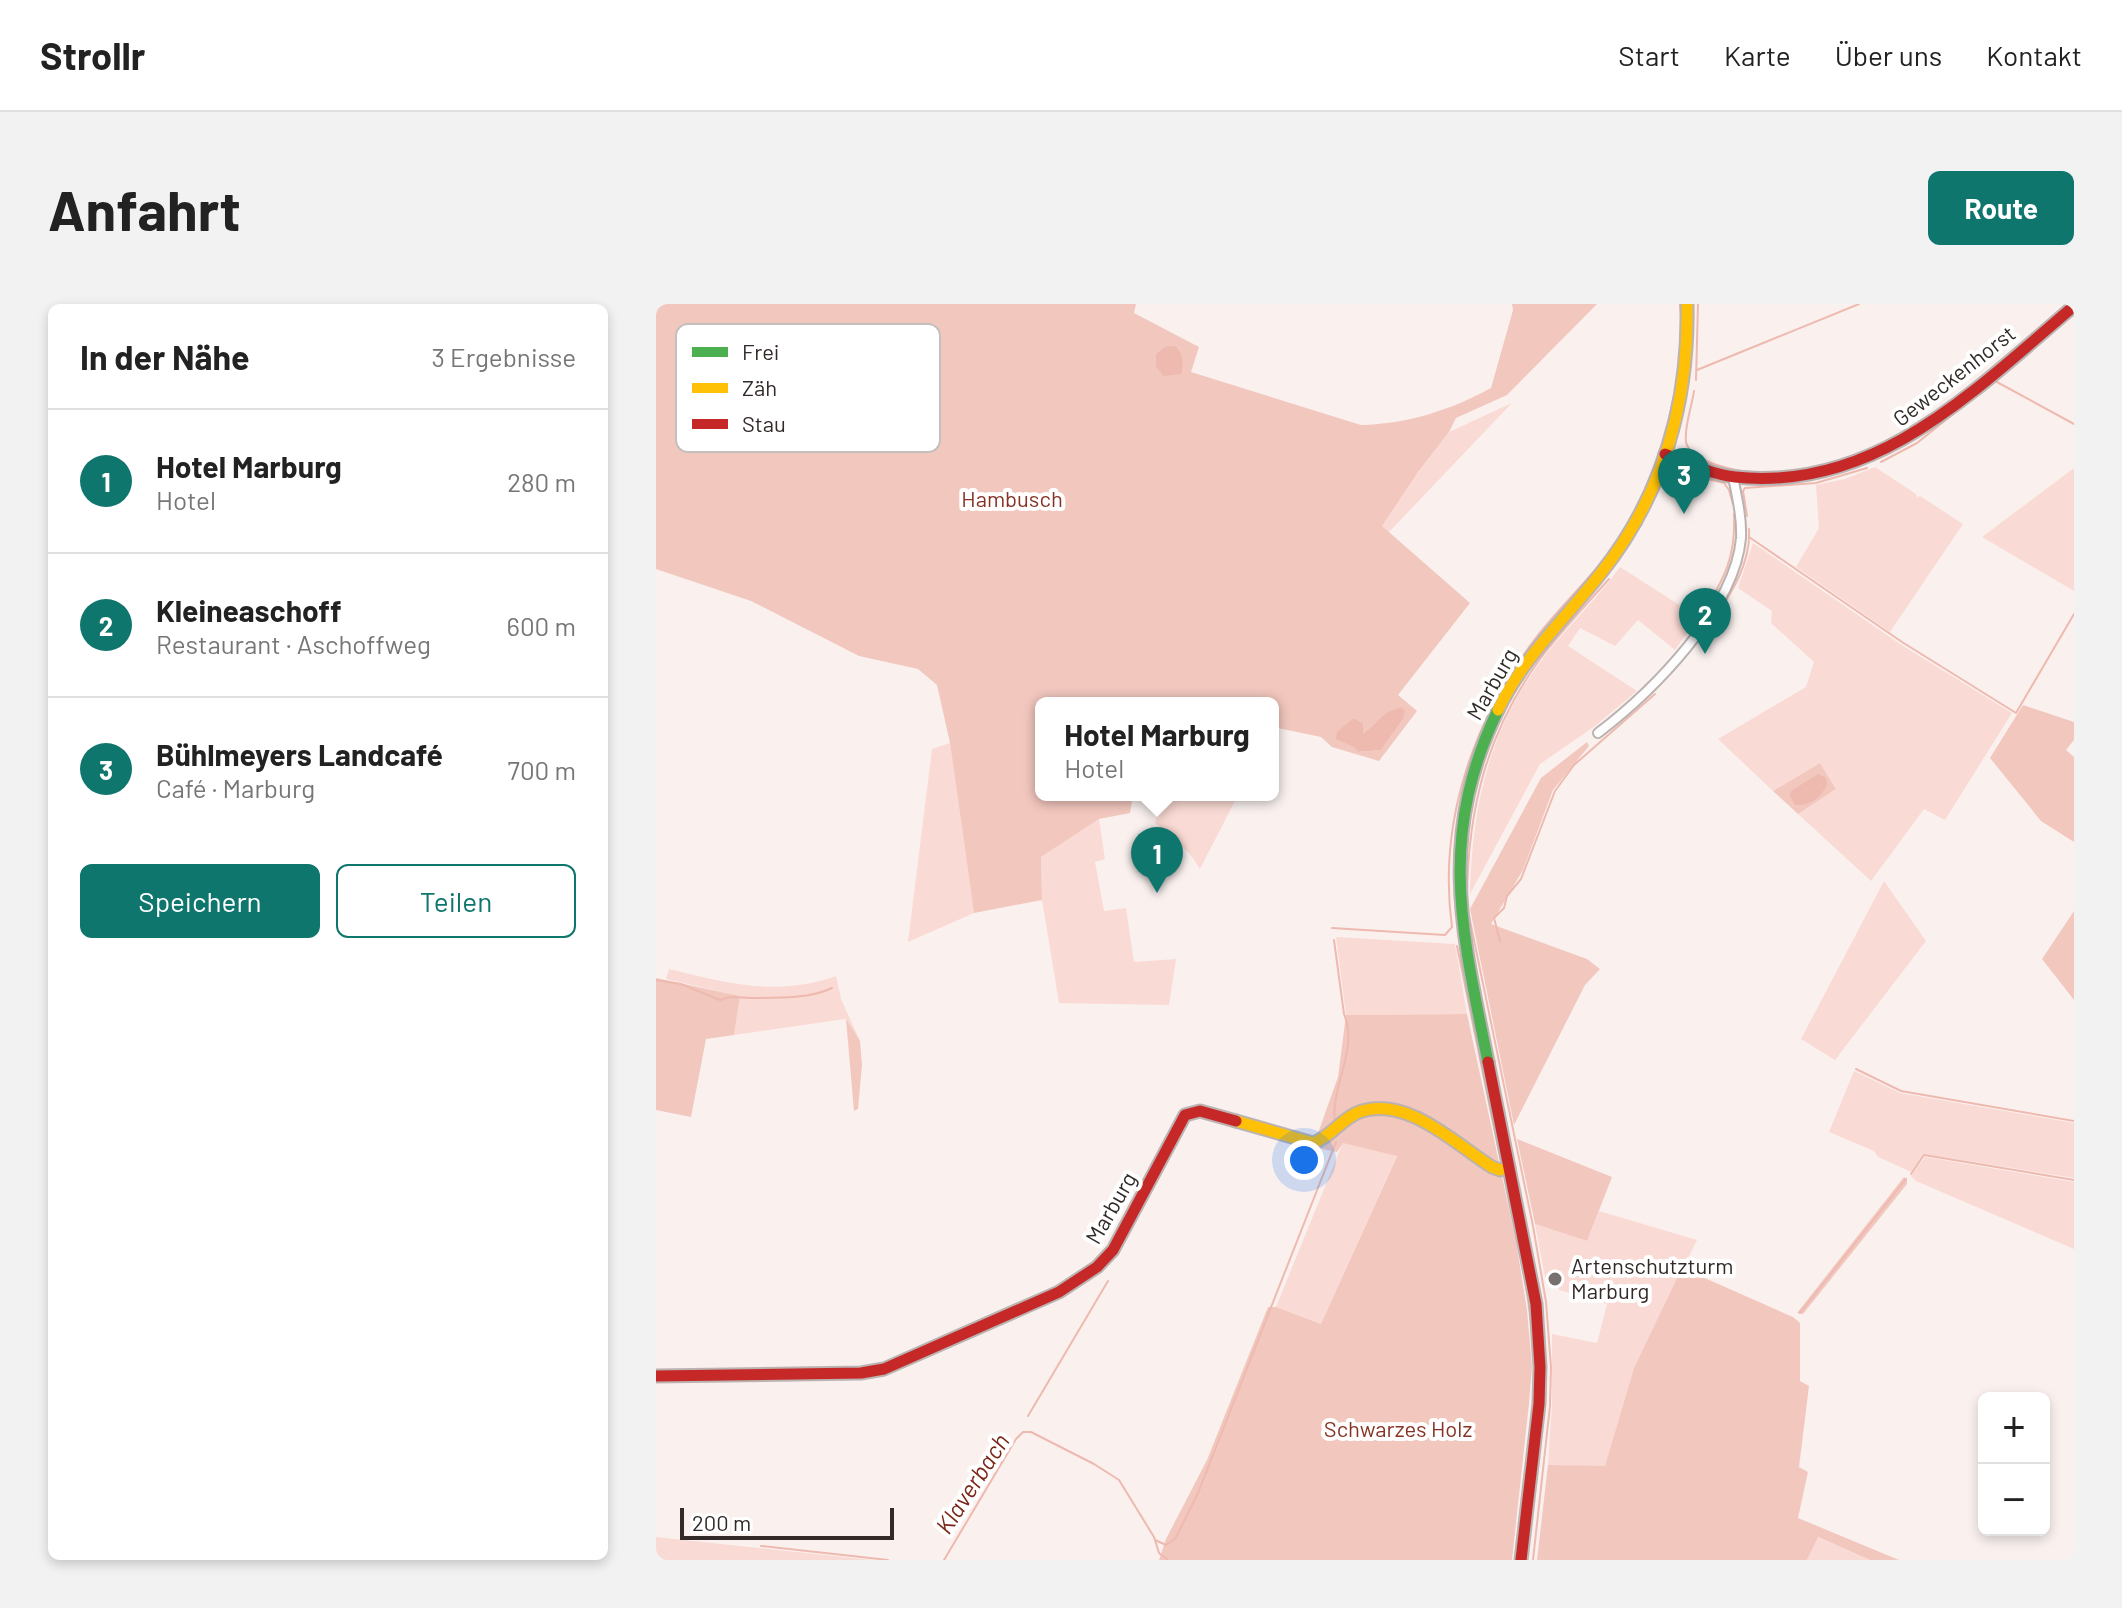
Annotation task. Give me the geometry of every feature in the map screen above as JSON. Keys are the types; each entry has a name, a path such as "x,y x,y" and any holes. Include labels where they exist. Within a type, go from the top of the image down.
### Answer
{"street":[{"name":"Marburg","path":"1521,1560 1535,1443 1540,1367 1536,1304 1458,906 1457,859 1463,811 1482,745 1504,697 1533,652 1602,573 1628,537 1648,500 1665,454 1683,376 1687,304"},
{"name":"Geweckenhorst","path":"1665,454 1733,477 1784,480 1819,474 1885,452 1947,410 2074,306"},
{"path":"1598,733 1654,685 1695,638 1727,585 1741,539 1733,477"},
{"name":"Marburg","path":"656,1376 861,1373 884,1369 1059,1292 1097,1267 1113,1250 1185,1115 1192,1112 1200,1111 1313,1143 1322,1141 1348,1116 1366,1109 1387,1109 1407,1115 1445,1135 1496,1169 1509,1168"}],"shaded area":[{"path":"1175,346 1182,359 1181,374 1163,376 1156,366 1156,354 1165,347"},
{"path":"1512,403 1389,532 1382,526 1449,432"},
{"path":"1875,467 1916,494 1917,498 1920,496 1963,524 1890,632 1796,567 1819,528 1816,485 1845,479"},
{"path":"2074,468 2074,591 1982,537"},
{"path":"1753,543 1900,644 2012,713 1945,820 1924,809 1871,881 1798,814 1836,789 1820,763 1773,791 1718,739 1806,687 1814,662 1771,623 1772,611 1738,588"},
{"path":"1620,567 1698,617 1675,650 1638,620 1615,646 1580,628 1568,646 1637,691 1595,726 1540,764 1470,894 1480,799 1497,740 1525,684 1544,657"},
{"path":"1401,707 1405,711 1403,719 1381,750 1358,752 1356,748 1336,739 1337,732 1354,718 1363,723 1363,734 1386,713"},
{"path":"950,743 974,913 908,942 932,749"},
{"path":"1818,774 1826,778 1824,790 1810,803 1795,805 1791,791"},
{"path":"1159,801 1235,801 1200,869 1190,854 1155,823"},
{"path":"1099,819 1105,859 1095,862 1104,911 1126,908 1134,962 1176,959 1169,1005 1059,1003 1042,900 1041,857"},
{"path":"1884,881 1926,941 1835,1060 1801,1039"},
{"path":"1336,937 1455,944 1467,1014 1346,1015"},
{"path":"669,969 732,983 773,987 793,986 836,976 841,999 860,1041 845,1019 734,1035 740,996 666,979"},
{"path":"1854,1071 1900,1093 2074,1123 2074,1178 1924,1154 1911,1172 1878,1157 1874,1151 1829,1132"},
{"path":"1343,1142 1397,1155 1321,1324 1276,1307"},
{"path":"1925,1157 2074,1182 2074,1249 1916,1181 1911,1176"},
{"path":"1599,1211 1697,1240 1634,1368 1605,1467 1548,1465 1552,1334 1597,1343 1607,1304 1559,1290 1557,1276 1545,1277 1535,1224 1587,1241"},
{"path":"656,1537 872,1560 656,1560"},
{"path":"1817,1537 1870,1560 1807,1560"}],"green space":[{"name":"Hambusch","path":"656,304 1136,304 1134,313 1199,347 1191,372 1361,425 1395,422 1428,414 1491,388 1513,310 1512,304 1597,304 1507,395 1456,418 1382,526 1470,603 1398,695 1417,711 1379,761 1332,747 1321,737 1279,728 1279,697 1035,697 1035,801 1132,801 1130,813 1099,819 1041,857 1042,900 974,913 950,743 937,685 918,669 859,656 751,601 656,569","holes":["1354,718 1363,723 1362,735 1376,722 1403,719 1381,750 1358,752"]},
{"path":"2023,705 2074,722 2074,740 2066,750 2074,757 2074,842 2041,821 1990,758"},
{"path":"1587,742 1589,746 1553,790 1523,870 1491,924 1587,959 1600,969 1585,985 1514,1125 1470,909 1541,778"},
{"path":"1820,763 1836,789 1798,814 1773,791"},
{"path":"2074,911 2074,1000 2042,959"},
{"path":"656,978 740,996 734,1035 706,1039 691,1117 656,1110"},
{"name":"Schwarzes Holz","path":"1467,1014 1516,1241 1532,1366 1512,1560 1159,1560 1166,1539 1207,1460 1268,1307 1276,1307 1321,1324 1397,1156 1343,1143 1337,1152 1313,1147 1338,1077 1346,1015"},
{"path":"846,1019 860,1041 862,1065 858,1109 854,1111"},
{"path":"1517,1139 1612,1177 1587,1241 1535,1224"},
{"path":"1904,1177 1907,1184 1803,1314 1797,1313"},
{"path":"1682,1268 1793,1317 1800,1323 1800,1381 1809,1386 1799,1467 1808,1472 1798,1518 1899,1560 1870,1560 1818,1537 1807,1560 1537,1560 1548,1465 1605,1466 1634,1368"}],"waterway":[{"path":"1332,928 1445,935 1452,927 1450,847 1467,769 1498,695 1519,661 1594,572 1635,511 1658,454 1674,393 1679,362 1680,304"},
{"path":"1696,380 1698,304"},
{"path":"1697,370 1859,304"},
{"path":"1881,462 1917,443 2003,374"},
{"path":"1995,381 2074,424"},
{"path":"1694,391 1686,430 1689,449 1715,464 1753,472"},
{"path":"1747,516 1745,488 1816,483 1867,468"},
{"path":"1677,472 1724,483 1733,504"},
{"path":"1704,612 1728,566 1734,514"},
{"path":"1714,619 1734,588 1744,565 1749,529"},
{"path":"1749,537 1902,642 2016,713 2074,614"},
{"path":"1467,897 1471,833 1477,802 1484,772 1506,714 1540,659 1609,579"},
{"path":"1500,941 1494,918 1504,908 1507,896 1521,879 1555,791 1574,765 1655,694"},
{"path":"1468,911 1546,1302 1551,1367 1550,1406 1533,1560"},
{"path":"1334,940 1348,1028 1346,1055 1336,1095 1335,1122"},
{"path":"1457,946 1501,1162"},
{"path":"656,980 681,984 720,1000 731,997 803,996 832,988"},
{"path":"1856,1069 1901,1091 2074,1121"},
{"path":"1155,1540 1166,1545 1175,1539 1198,1493 1336,1142"},
{"path":"1911,1174 1924,1155 2074,1180"},
{"path":"1505,1179 1527,1295 1534,1366 1530,1439 1515,1560"},
{"path":"1800,1313 1906,1179"},
{"path":"1028,1416 1108,1281"},
{"name":"Klaverbach","path":"944,1560 1023,1432 1031,1432 1119,1480 1154,1537 1159,1553 1168,1560"},
{"path":"761,1546 888,1560"}],"traffic: fast":[{"path":"1488,1062 1464,927 1460,885 1461,843 1467,800 1479,756 1498,710"}],"traffic: slow":[{"path":"1498,710 1532,655 1601,573 1641,512 1668,446 1677,412 1683,376 1687,304"},
{"path":"1236,1121 1313,1143 1359,1112 1395,1110 1430,1124 1492,1167 1500,1170 1509,1168"}],"traffic: jam":[{"path":"1665,454 1708,471 1735,477 1786,477 1834,468 1878,452 1920,429 1999,370 2074,306"},
{"path":"1488,1062 1536,1304 1539,1404 1521,1560"},
{"path":"656,1376 861,1373 884,1369 1059,1292 1097,1267 1113,1250 1185,1115 1200,1111 1236,1121"}],"place":[{"name":"Bühlmeyers Landcafé","path":"1684,514"},
{"name":"Kleineaschoff","path":"1705,654"},
{"name":"Hotel Marburg","path":"1157,893"},
{"name":"Artenschutzturm Marburg","path":"1555,1279"}]}
